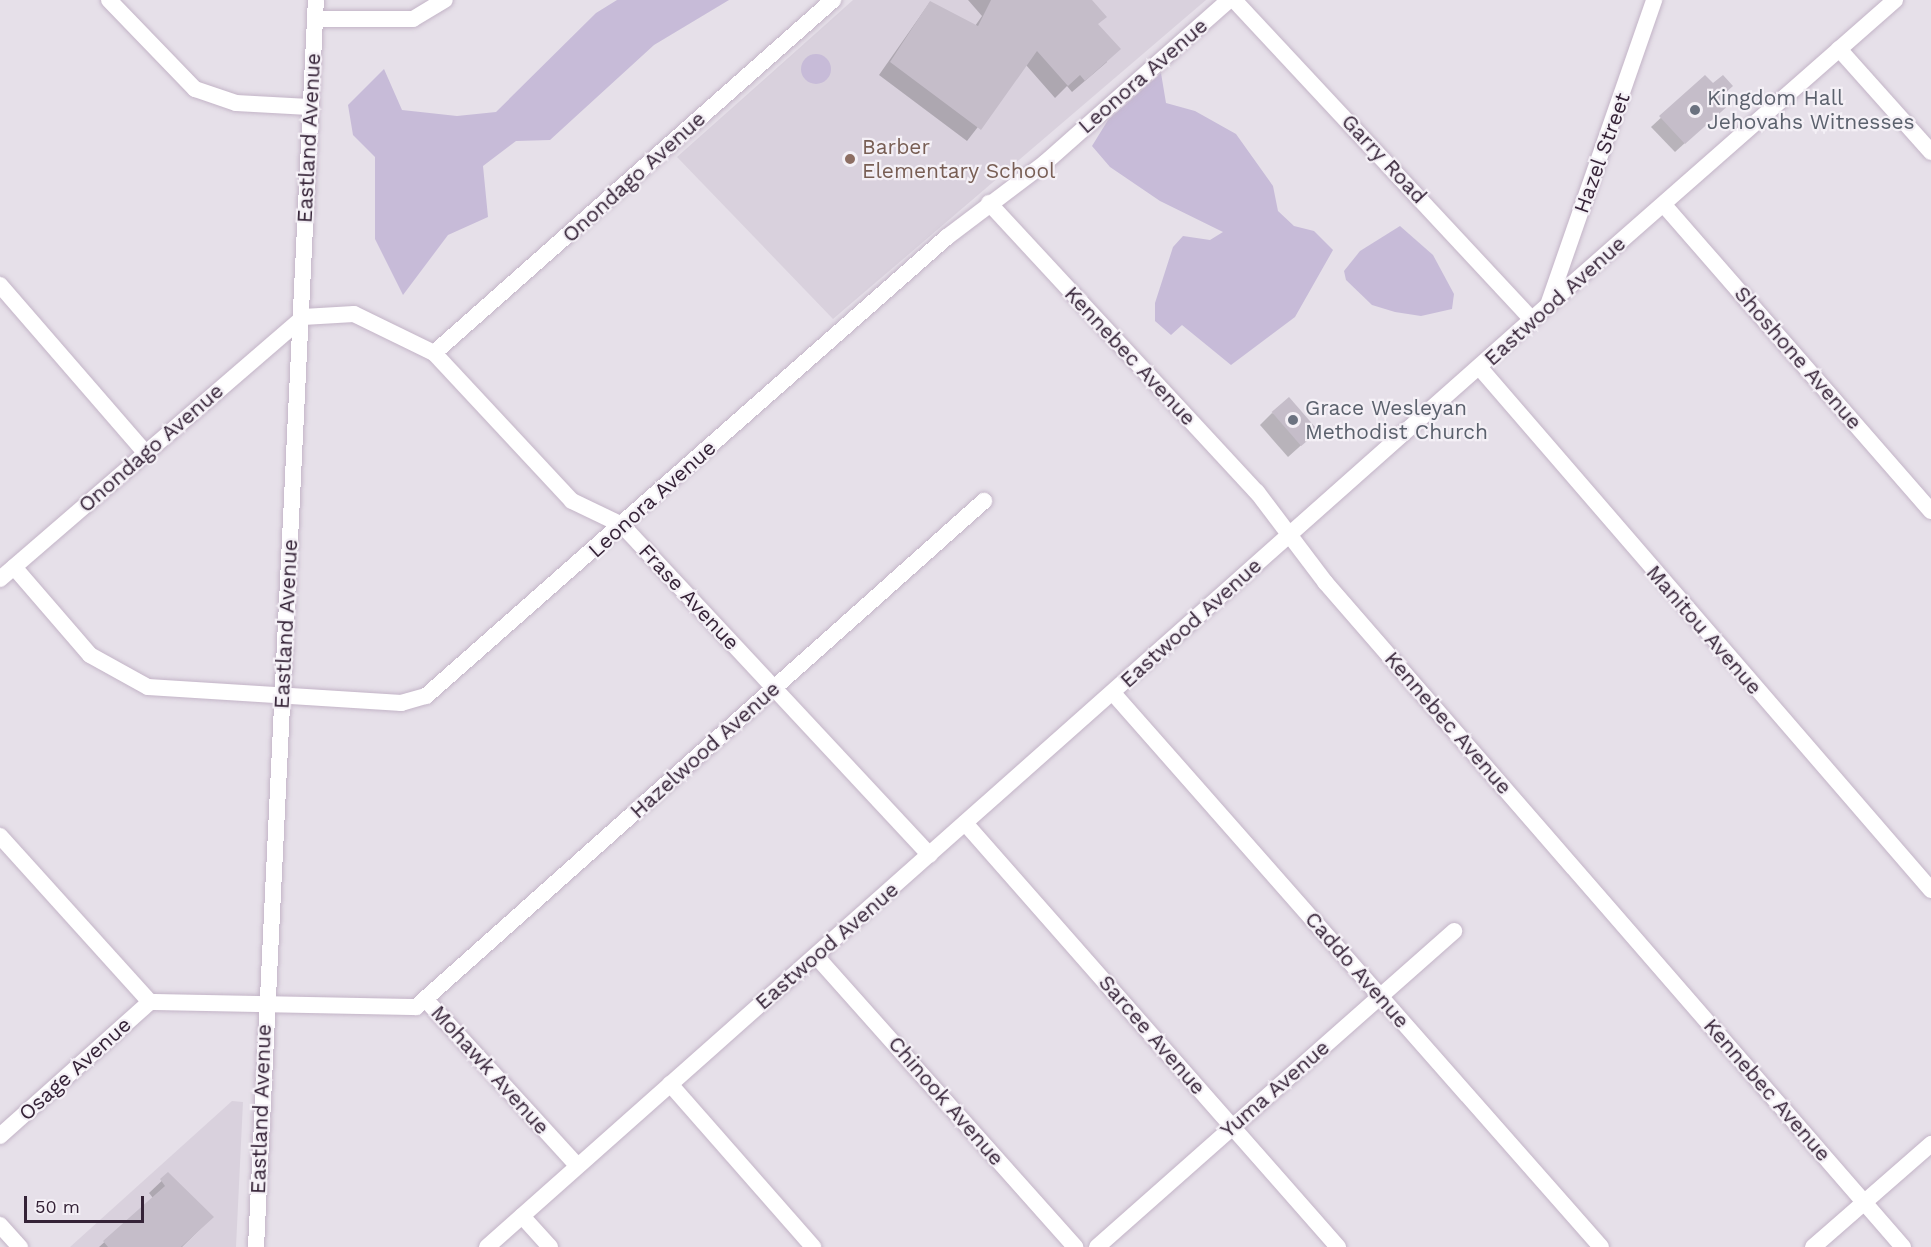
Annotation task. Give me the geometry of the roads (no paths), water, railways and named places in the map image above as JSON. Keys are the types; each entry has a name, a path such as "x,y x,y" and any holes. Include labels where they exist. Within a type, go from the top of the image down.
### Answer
{"street":[{"path":"109,0 195,89 236,103 309,107"},
{"name":"Eastland Avenue","path":"256,1247 265,1008 303,317 309,107 316,0"},
{"path":"315,19 413,19 445,0"},
{"name":"Onondago Avenue","path":"434,353 832,0"},
{"name":"Leonora Avenue","path":"14,567 90,655 134,682 179,692 283,695 401,703 426,696 989,203 1046,162 1229,0"},
{"name":"Garry Road","path":"1234,0 1532,320"},
{"name":"Hazel Street","path":"1548,305 1654,0"},
{"name":"Eastwood Avenue","path":"487,1247 1895,0"},
{"path":"1839,49 1931,152"},
{"name":"Kennebec Avenue","path":"989,203 1257,492 1290,536 1903,1247"},
{"name":"Shoshone Avenue","path":"1664,205 1931,511"},
{"path":"0,285 144,451"},
{"name":"Frase Avenue","path":"303,317 354,314 434,353 572,501 622,525 930,855"},
{"name":"Onondago Avenue","path":"0,579 144,451 303,317"},
{"name":"Manitou Avenue","path":"1480,368 1931,890"},
{"name":"Hazelwood Avenue","path":"427,1001 774,687 984,501"},
{"name":"Caddo Avenue","path":"1113,693 1601,1247"},
{"name":"Sarcee Avenue","path":"965,823 1338,1247"},
{"path":"0,836 150,1002"},
{"name":"Yuma Avenue","path":"1097,1247 1454,932"},
{"name":"Chinook Avenue","path":"816,956 1075,1247"},
{"name":"Mohawk Avenue","path":"150,1002 265,1008 406,1010 427,1001 578,1165"},
{"name":"Osage Avenue","path":"0,1136 150,1002"},
{"path":"670,1084 813,1247"},
{"path":"1813,1247 1931,1144"},
{"path":"522,1216 550,1247"},
{"path":"0,1225 20,1247"}],"place":[{"name":"Kingdom Hall Jehovahs Witnesses","path":"1695,110"},
{"name":"Barber Elementary School","path":"850,159"},
{"name":"Grace Wesleyan Methodist Church","path":"1293,420"}]}
